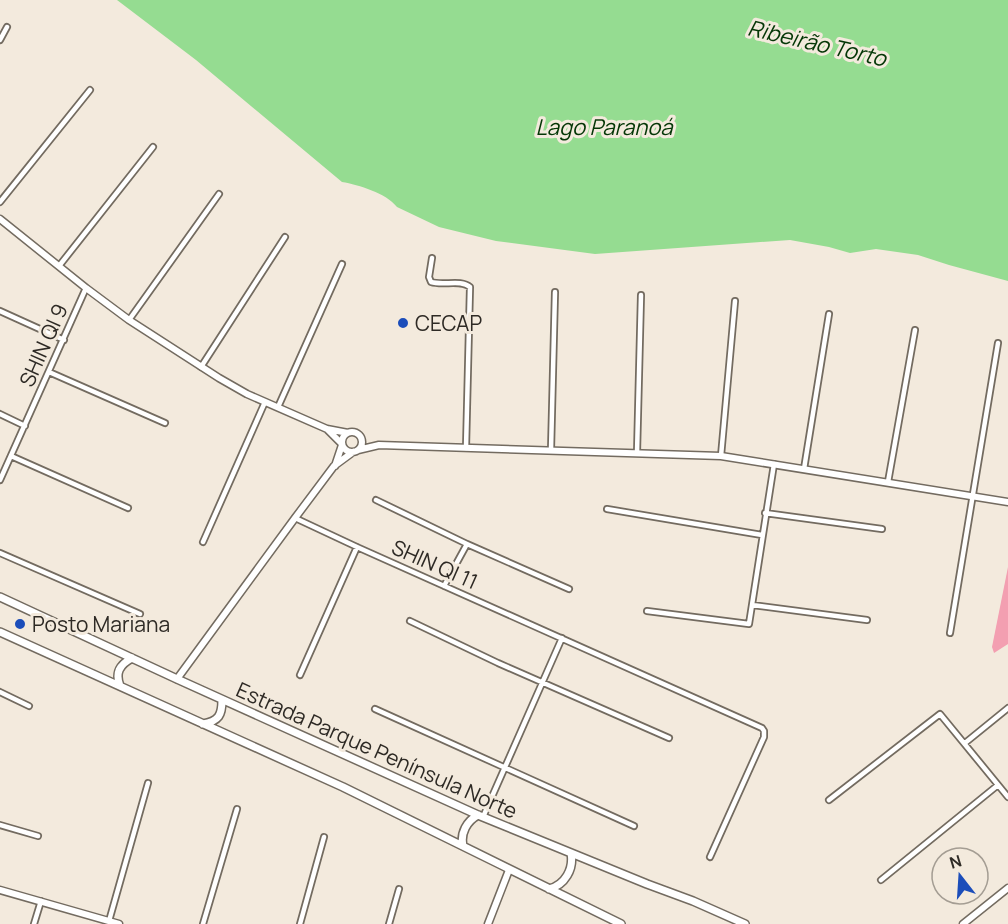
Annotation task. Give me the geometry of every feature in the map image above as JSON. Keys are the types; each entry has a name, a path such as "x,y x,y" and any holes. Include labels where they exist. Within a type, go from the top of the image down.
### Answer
{"main road":[{"name":"Estrada Parque Península Norte","path":"0,597 480,816 745,924"},
{"path":"0,632 343,787 621,924"},
{"path":"120,686 117,677 119,669 132,658"},
{"path":"204,724 218,718 222,700"},
{"path":"463,846 462,835 465,828 473,818 480,816"},
{"path":"549,889 561,884 566,878 572,853"}],"street":[{"path":"0,40 8,27"},
{"path":"0,202 90,90"},
{"path":"58,266 153,147"},
{"path":"129,320 219,194"},
{"path":"0,219 129,320 233,387 327,429 357,434 380,445"},
{"path":"201,367 285,237"},
{"path":"432,258 429,277 431,282 464,283 470,287 466,448"},
{"path":"278,407 342,264"},
{"name":"SHIN QI 9","path":"0,480 86,288"},
{"path":"551,450 555,292"},
{"path":"637,453 641,295"},
{"path":"721,456 735,301"},
{"path":"0,311 64,340"},
{"path":"804,469 829,314"},
{"path":"888,482 915,330"},
{"path":"950,633 998,343"},
{"path":"49,372 165,423"},
{"path":"203,542 265,402"},
{"path":"0,414 25,426"},
{"path":"327,429 348,452 380,445 721,456 1008,502"},
{"path":"177,679 334,466 344,436 348,433"},
{"path":"334,466 356,451 362,444 360,437"},
{"path":"11,456 128,508"},
{"path":"647,611 750,624 774,464"},
{"path":"376,500 569,590"},
{"path":"607,508 762,535"},
{"path":"765,513 882,529"},
{"name":"SHIN QI 11","path":"295,518 764,731 764,737 710,857"},
{"path":"444,586 467,544"},
{"path":"300,675 357,547"},
{"path":"0,553 140,614"},
{"path":"752,605 867,620"},
{"path":"410,621 542,683 669,738"},
{"path":"480,816 505,768 562,639"},
{"path":"0,692 29,706"},
{"path":"965,742 1008,708"},
{"path":"375,709 634,826"},
{"path":"830,800 940,714 1008,797"},
{"path":"109,921 148,783"},
{"path":"881,880 998,785"},
{"path":"203,924 237,809"},
{"path":"0,825 38,836"},
{"path":"300,924 324,837"},
{"path":"488,924 508,870"},
{"path":"963,924 1008,888"},
{"path":"389,924 399,889"},
{"path":"0,890 119,924"},
{"path":"34,924 40,901"}],"shaded area":[{"path":"1008,567 1008,644 994,653 992,647"}],"water":[{"name":"Lago Paranoá","path":"117,0 1008,0 1008,281 918,255 876,249 850,253 790,240 595,254 496,241 439,227 397,207 379,194 342,182 196,60"}],"place":[{"name":"CECAP","path":"403,323"},
{"name":"Posto Mariana","path":"20,624"}],"water label":[{"name":"Ribeirão Torto","path":"817,43"}]}
